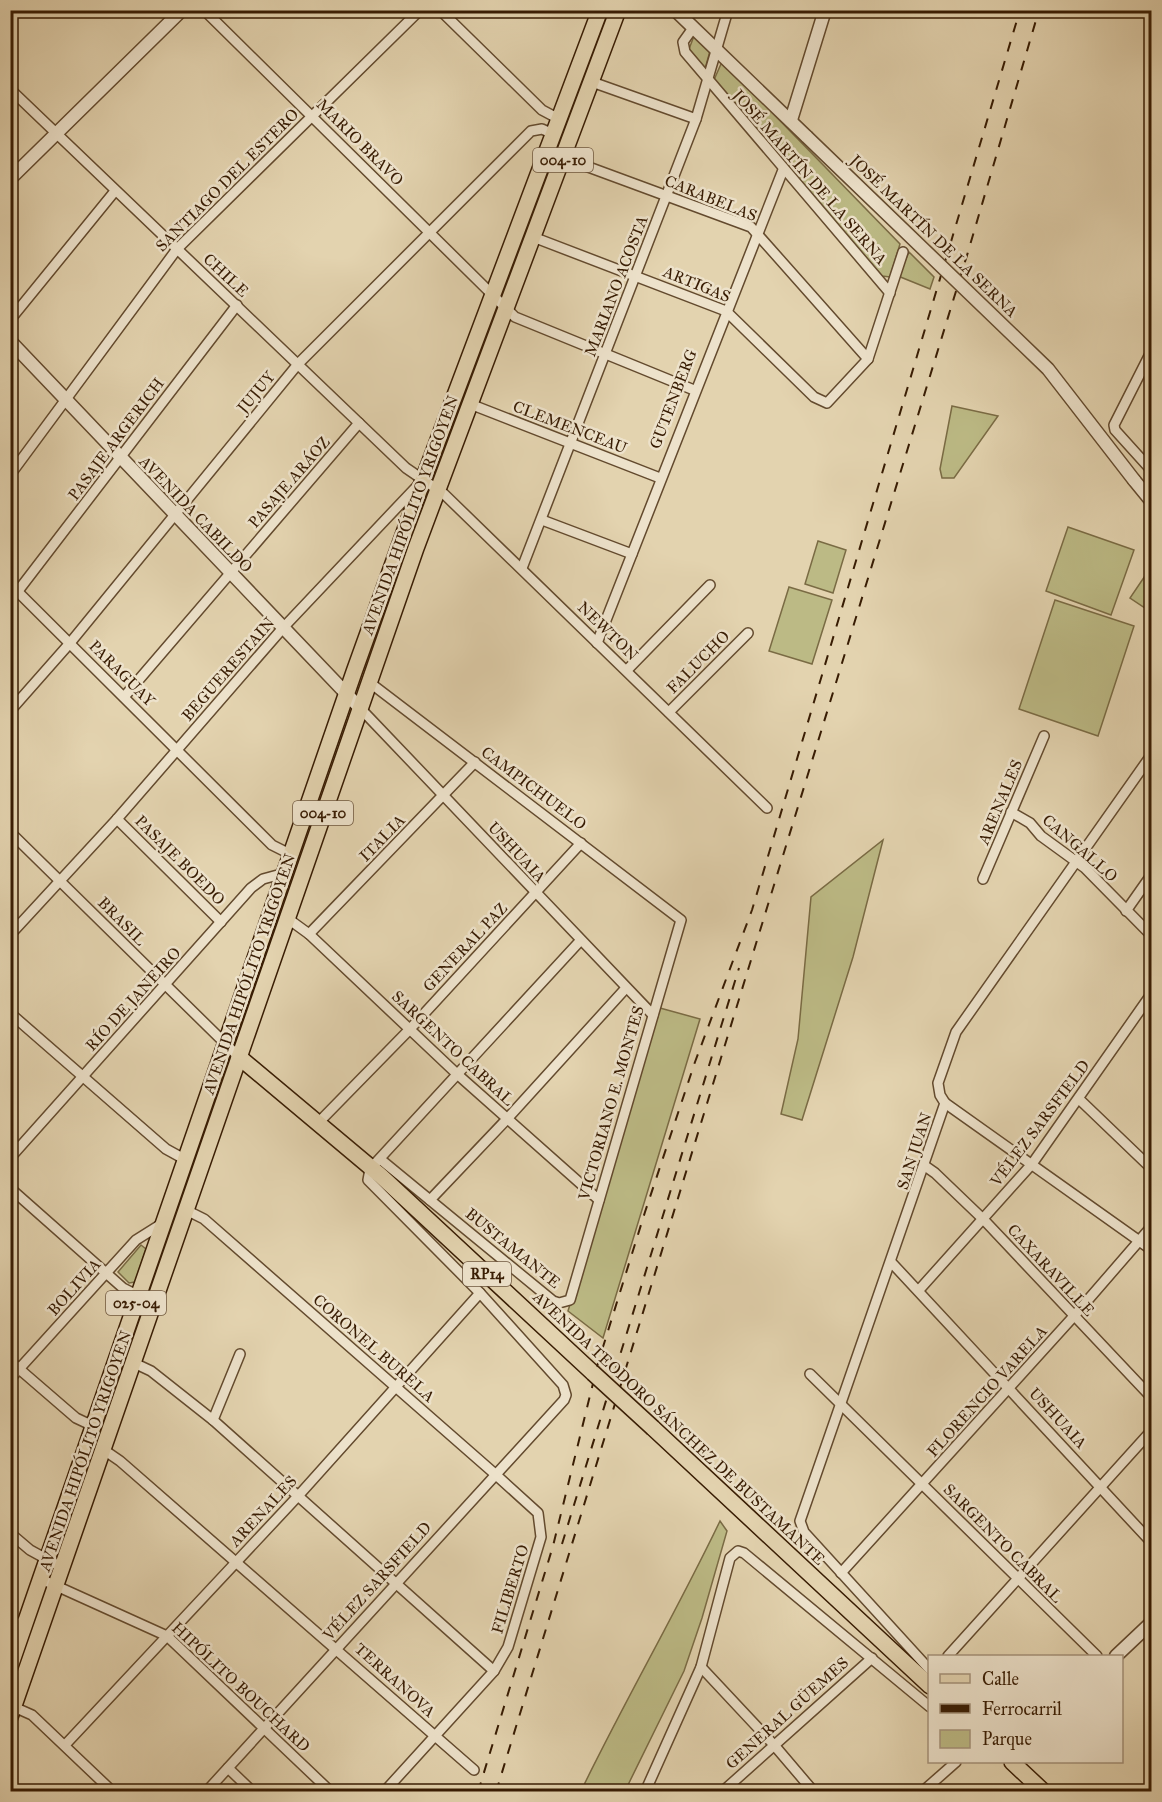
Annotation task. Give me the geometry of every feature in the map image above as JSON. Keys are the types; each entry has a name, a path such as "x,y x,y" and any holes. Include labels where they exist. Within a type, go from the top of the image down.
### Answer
{"main road":[{"name":"AVENIDA HIPÓLITO YRIGOYEN","path":"10,1666 17,1623 41,1579 423,480 600,10"},
{"name":"AVENIDA HIPÓLITO YRIGOYEN","path":"12,1712 437,490 618,10"},
{"name":"AVENIDA TEODORO SÁNCHEZ DE BUSTAMANTE","path":"239,1057 375,1164 593,1373 928,1684"},
{"path":"1014,1763 1044,1791"}],"street":[{"path":"10,179 182,10"},
{"name":"MARIO BRAVO","path":"204,10 493,296"},
{"name":"SANTIAGO DEL ESTERO","path":"10,475 177,249 420,10"},
{"path":"440,10 542,110 559,119"},
{"name":"JOSÉ MARTÍN DE LA SERNA","path":"675,10 1048,369 1152,502"},
{"name":"MARIANO ACOSTA","path":"522,568 572,444 696,119 728,10"},
{"path":"791,120 825,10"},
{"name":"JOSÉ MARTÍN DE LA SERNA","path":"693,28 685,38 683,47 707,80 890,293"},
{"path":"592,82 696,119"},
{"name":"CHILE","path":"10,89 406,468 423,480"},
{"name":"JUJUY","path":"10,711 70,643 298,364 531,131 542,129 553,134"},
{"name":"CARABELAS","path":"564,158 751,227 867,359"},
{"name":"GUTENBERG","path":"597,642 694,390 783,170"},
{"path":"10,320 115,191"},
{"name":"ARTIGAS","path":"533,237 726,311 821,402 832,400 867,359"},
{"path":"867,359 903,252"},
{"path":"493,296 525,324 694,390"},
{"name":"PASAJE ARGERICH","path":"18,591 237,305"},
{"name":"AVENIDA CABILDO","path":"10,342 360,708"},
{"path":"1150,464 1115,430 1114,425 1152,350"},
{"name":"CLEMENCEAU","path":"470,404 660,478"},
{"name":"PASAJE ARÁOZ","path":"124,697 359,423"},
{"name":"NEWTON","path":"423,480 437,490 522,568 767,808"},
{"name":"BEGUERESTAIN","path":"10,935 117,819 282,629 423,480"},
{"path":"542,520 632,554"},
{"name":"PARAGUAY","path":"10,584 272,845 292,855"},
{"path":"627,670 710,585"},
{"name":"FALUCHO","path":"669,712 748,633"},
{"name":"CAMPICHUELO","path":"369,682 681,920"},
{"name":"USHUAIA","path":"360,708 653,1015"},
{"name":"ARENALES","path":"983,879 1044,736"},
{"name":"SAN JUAN","path":"841,1573 804,1532 800,1521 925,1166 945,1102 940,1095 938,1083 960,1025 1152,754"},
{"name":"ITALIA","path":"309,934 475,762"},
{"name":"CANGALLO","path":"1011,812 1030,823 1041,836 1076,861 1152,936"},
{"name":"PASAJE BOEDO","path":"117,819 221,922"},
{"name":"BRASIL","path":"10,832 239,1057"},
{"name":"GENERAL PAZ","path":"319,1122 410,1029 581,843"},
{"name":"RÍO DE JANEIRO","path":"10,1158 251,888 264,879 286,873"},
{"path":"1126,910 1152,874"},
{"name":"SARGENTO CABRAL","path":"287,918 309,934 457,1074 598,1200"},
{"name":"VICTORIANO E. MONTES","path":"573,1294 598,1200 681,920"},
{"path":"480,1293 368,1180 375,1164 580,940"},
{"path":"430,1200 626,988"},
{"name":"VÉLEZ SARSFIELD","path":"919,1290 1032,1164 1152,993"},
{"path":"10,1013 166,1149 186,1160"},
{"path":"1079,1099 1152,1169"},
{"path":"945,1102 1152,1250"},
{"name":"BUSTAMANTE","path":"375,1164 430,1200 554,1301 565,1302 573,1294"},
{"name":"CAXARAVILLE","path":"925,1166 984,1220 1152,1398"},
{"path":"10,1188 106,1274 123,1288 139,1296"},
{"name":"CORONEL BURELA","path":"186,1210 204,1219 538,1513"},
{"name":"BOLIVIA","path":"10,1379 136,1240 165,1221"},
{"name":"FLORENCIO VARELA","path":"841,1573 1010,1388 1152,1226"},
{"name":"USHUAIA","path":"891,1262 1152,1544"},
{"name":"ARENALES","path":"65,1745 299,1495 480,1293"},
{"name":"VÉLEZ SARSFIELD","path":"206,1791 564,1400 566,1389 480,1293"},
{"path":"213,1420 240,1354"},
{"path":"10,1361 76,1418 93,1426"},
{"path":"134,1363 151,1371 213,1420 494,1671 384,1791"},
{"name":"SARGENTO CABRAL","path":"810,1374 1096,1655"},
{"path":"949,1655 1152,1430"},
{"name":"TERRANOVA","path":"104,1450 238,1561 474,1770"},
{"name":"FILIBERTO","path":"494,1671 508,1647 541,1537 538,1513"},
{"path":"10,1533 46,1560 63,1568"},
{"path":"645,1791 701,1667 730,1558 738,1551 744,1553 928,1705"},
{"path":"841,1573 928,1668"},
{"name":"HIPÓLITO BOUCHARD","path":"41,1579 167,1636 331,1791"},
{"path":"1117,1655 1149,1630"},
{"name":"GENERAL GÜEMES","path":"723,1791 872,1658"},
{"path":"701,1667 814,1791"},
{"path":"12,1712 32,1715 113,1791"},
{"path":"922,1791 954,1763"},
{"path":"228,1768 253,1791"}],"green space":[{"path":"694,36 710,51 705,69 689,49"},
{"path":"721,64 725,64 900,244 890,277 882,276 713,82"},
{"path":"909,252 934,277 930,289 898,276"},
{"path":"952,406 998,416 954,478 942,478 940,469"},
{"path":"1068,527 1134,550 1111,615 1046,591"},
{"path":"818,541 846,550 833,593 805,584"},
{"path":"1151,567 1151,612 1130,598"},
{"path":"789,587 832,600 812,664 769,651"},
{"path":"1055,600 1134,626 1098,736 1019,709"},
{"path":"883,840 853,957 802,1120 781,1114 798,1039 811,897"},
{"path":"660,1008 700,1019 603,1338 568,1311"},
{"path":"141,1245 146,1249 135,1282 129,1283 118,1272"},
{"path":"720,1521 727,1531 684,1671 625,1791 581,1791 686,1589"}],"railway":[{"path":"478,1792 553,1546 598,1363 695,1062 752,910 1020,10"},
{"path":"496,1792 968,252 1039,10"},
{"path":"562,1544 739,968"}]}
